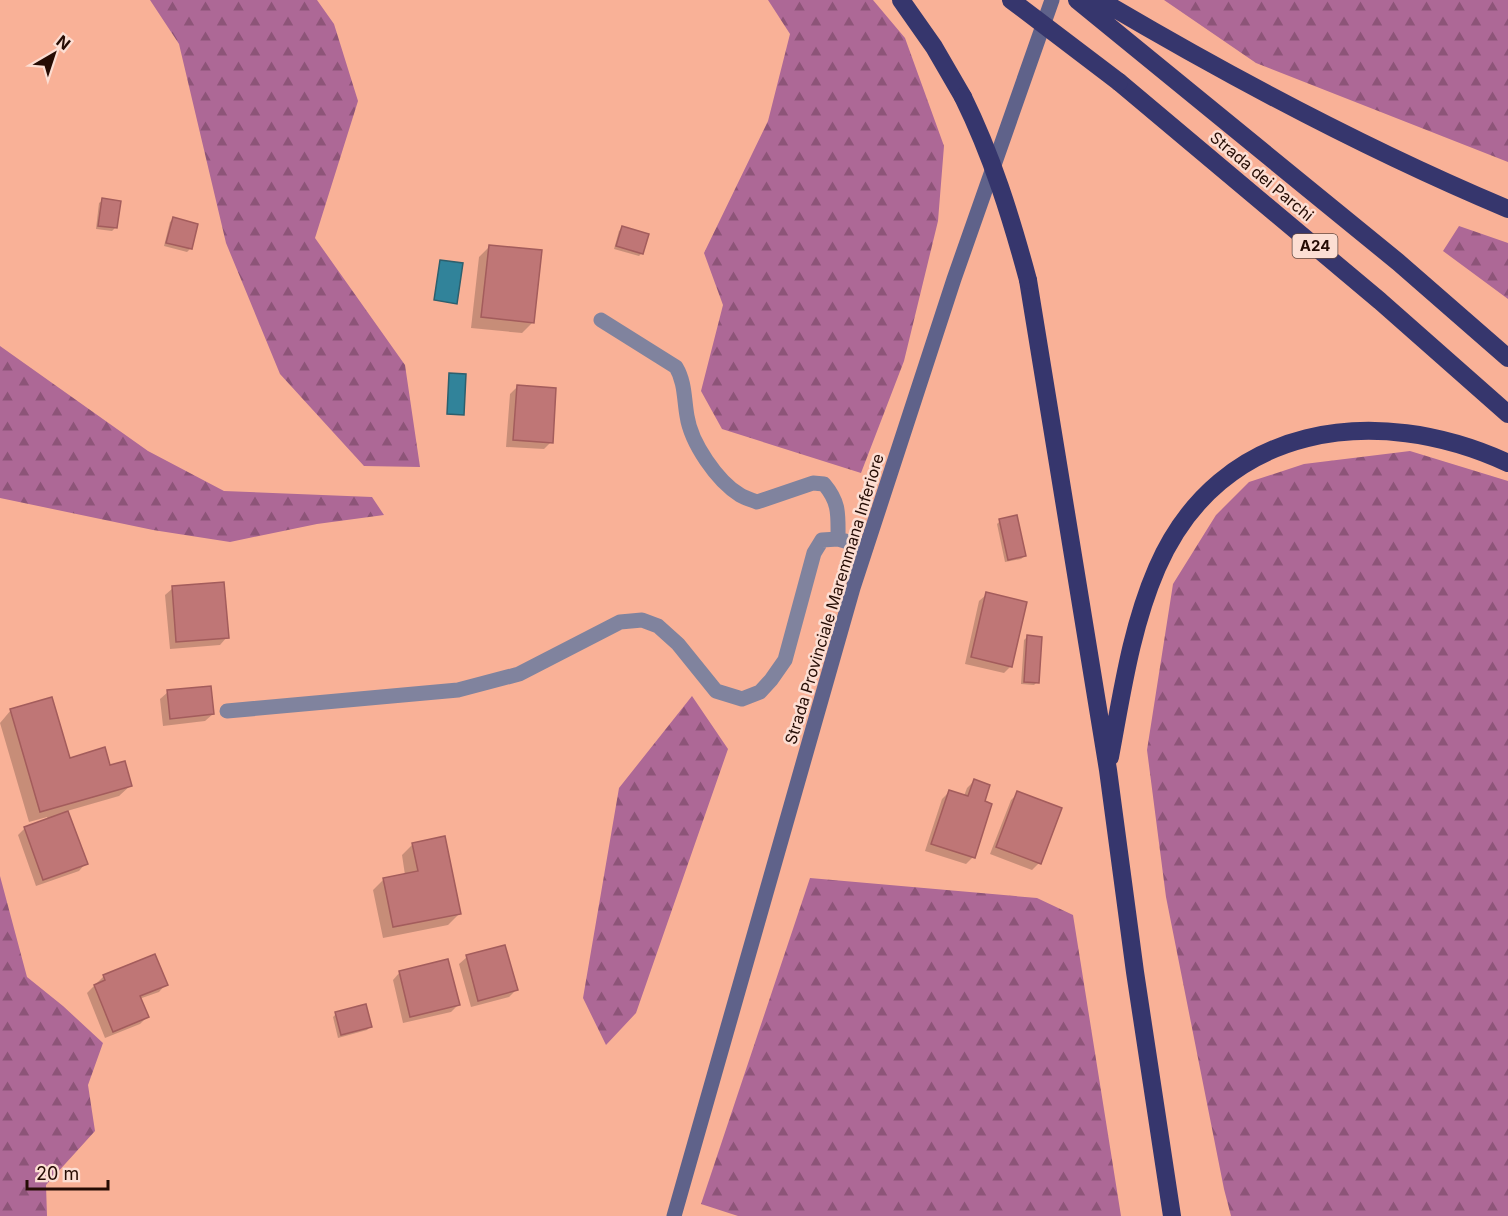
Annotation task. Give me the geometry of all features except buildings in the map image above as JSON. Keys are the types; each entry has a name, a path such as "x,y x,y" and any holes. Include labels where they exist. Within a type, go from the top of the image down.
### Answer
{"highway":[{"path":"901,0 934,47 963,97 987,150 1006,201 1028,280 1108,770 1135,972 1172,1216"},
{"name":"Strada dei Parchi","path":"1011,0 1119,82 1380,301 1508,414"},
{"name":"Strada dei Parchi","path":"1077,0 1398,262 1508,358"},
{"path":"1100,0 1226,73 1320,122 1508,209"},
{"path":"1108,770 1133,635 1157,567 1191,511 1227,475 1268,451 1329,433 1384,432 1426,437 1466,446 1508,462"}],"main road":[{"name":"Strada Provinciale Maremmana Inferiore","path":"674,1216 849,599 954,279 1052,0"}],"lane":[{"path":"602,320 676,367 682,377 687,418 696,444 725,482 740,495 757,502 813,483 824,484 835,496 838,538"},
{"path":"227,711 458,690 519,674 620,622 642,620 658,626 678,644 716,691 742,699 760,692 785,660 814,554 822,540 838,538 866,547"}],"green space":[{"path":"150,0 317,0 334,24 358,101 315,238 405,365 420,467 364,466 280,374 226,243 179,44"},
{"path":"768,0 873,0 905,38 944,146 938,221 904,361 861,473 722,429 701,391 723,305 704,253 768,121 790,34"},
{"path":"1164,0 1508,0 1508,162 1256,63"},
{"path":"1459,226 1508,243 1508,299 1443,251"},
{"path":"0,346 148,451 224,491 372,497 384,515 317,524 230,542 153,530 0,498"},
{"path":"1410,451 1508,481 1508,1216 1231,1216 1166,897 1147,750 1173,584 1216,515 1249,482 1304,464"},
{"path":"692,696 728,749 636,1013 606,1045 583,998 619,788"},
{"path":"0,876 27,977 103,1043 88,1085 95,1131 46,1185 47,1216 0,1216"},
{"path":"810,878 1037,898 1073,915 1121,1216 738,1216 701,1204"}],"water":[{"path":"440,260 463,263 457,304 434,300"},
{"path":"449,373 466,374 464,415 447,414"}]}
